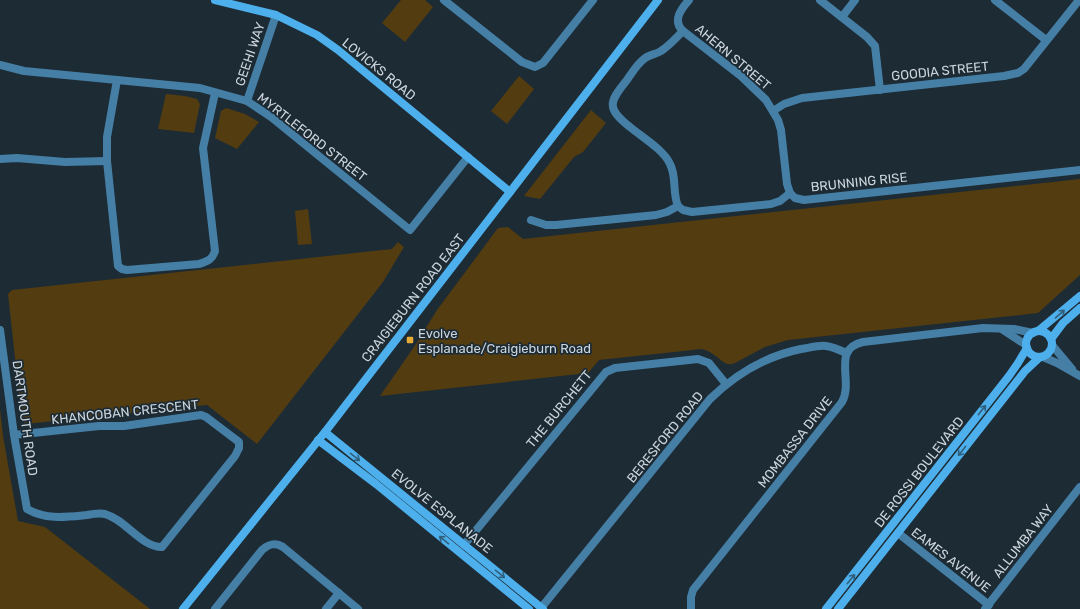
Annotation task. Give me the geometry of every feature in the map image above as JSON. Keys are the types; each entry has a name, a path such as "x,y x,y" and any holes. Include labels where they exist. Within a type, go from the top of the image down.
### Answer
{"street":[{"name":"LOVICKS ROAD","path":"215,0 276,15 317,35 338,50 510,192"},
{"path":"444,0 522,62 535,67 543,63 593,0"},
{"name":"CRAIGIEBURN ROAD EAST","path":"184,609 325,432 658,0"},
{"path":"689,0 680,12 678,20 679,26 683,31 662,51 648,56 640,62 617,92 613,100 614,111 620,119 661,152 670,164 673,170 675,196 678,206 683,210 688,212 764,204 780,201 790,193"},
{"path":"820,0 867,37 875,46 880,90"},
{"path":"842,17 855,0"},
{"path":"995,0 1046,40"},
{"name":"GOODIA STREET","path":"773,111 784,104 802,98 1012,75 1018,73 1024,69 1046,40 1078,3"},
{"name":"GEEHI WAY","path":"247,101 276,15"},
{"name":"AHERN STREET","path":"683,31 753,87 766,100 773,111 781,130 787,184 790,193"},
{"name":"MYRTLEFORD STREET","path":"0,65 24,72 200,88 247,101 271,117 410,230 468,157"},
{"path":"117,80 107,137 107,161 118,266 127,270 199,264 213,257 215,251 204,148 215,92"},
{"path":"0,159 17,158 65,162 107,161"},
{"name":"BRUNNING RISE","path":"790,193 795,198 804,200 1080,170"},
{"path":"531,220 556,225 656,215 667,212 678,206"},
{"path":"1026,347 1028,338 1080,296"},
{"path":"1042,357 1049,352 1051,342 1063,323 1080,308"},
{"path":"846,353 854,345 863,342 983,328 1014,329 1046,333 1051,342 1078,374"},
{"path":"1002,329 1026,347 1032,355 1042,357 1078,374"},
{"name":"DARTMOUTH ROAD","path":"0,330 14,435 27,509"},
{"name":"BERESFORD ROAD","path":"541,609 710,399 726,384 752,367 766,360 796,350 826,346 846,353"},
{"name":"DE ROSSI BOULEVARD","path":"826,609 1004,382 1018,363 1026,347"},
{"name":"MOMBASSA DRIVE","path":"691,609 693,590 842,402 847,388 846,353"},
{"name":"DE ROSSI BOULEVARD","path":"838,609 1025,371 1042,357"},
{"name":"THE BURCHETT","path":"464,545 606,372 615,368 698,359 709,363 726,384"},
{"name":"KHANCOBAN CRESCENT","path":"14,435 100,426 124,426 201,415 206,417 239,442 239,448 235,456 162,547 155,547 148,544 116,518 103,513 54,518 34,513 27,509"},
{"name":"EVOLVE ESPLANADE","path":"325,432 541,609"},
{"name":"EVOLVE ESPLANADE","path":"318,440 528,609"},
{"name":"ALLUMBA WAY","path":"987,607 1080,488"},
{"name":"EAMES AVENUE","path":"898,533 987,607"},
{"path":"215,609 262,550 272,544 278,544 283,547 358,609"},
{"path":"458,552 464,545"},
{"path":"326,609 339,593"}],"shaded area":[{"path":"401,0 425,0 433,7 405,42 382,23"},
{"path":"519,76 534,89 507,124 491,111"},
{"path":"166,94 197,99 200,104 194,133 158,129"},
{"path":"226,108 245,114 259,122 237,149 215,138 221,111"},
{"path":"591,110 606,123 583,152 574,157 540,199 524,196"},
{"path":"1080,179 1080,275 1038,313 788,340 765,347 732,364 726,364 711,353 702,349 599,360 588,373 380,396 416,344 437,310 498,228 508,227 523,239"},
{"path":"308,209 312,244 298,245 295,211"},
{"path":"398,242 404,247 383,282 257,444 207,405 26,424 22,421 8,294 12,290 392,249"},
{"path":"0,409 3,436 18,521 45,527 150,609 0,609"}],"place":[{"name":"Evolve Esplanade/Craigieburn Road","path":"410,340"}]}
